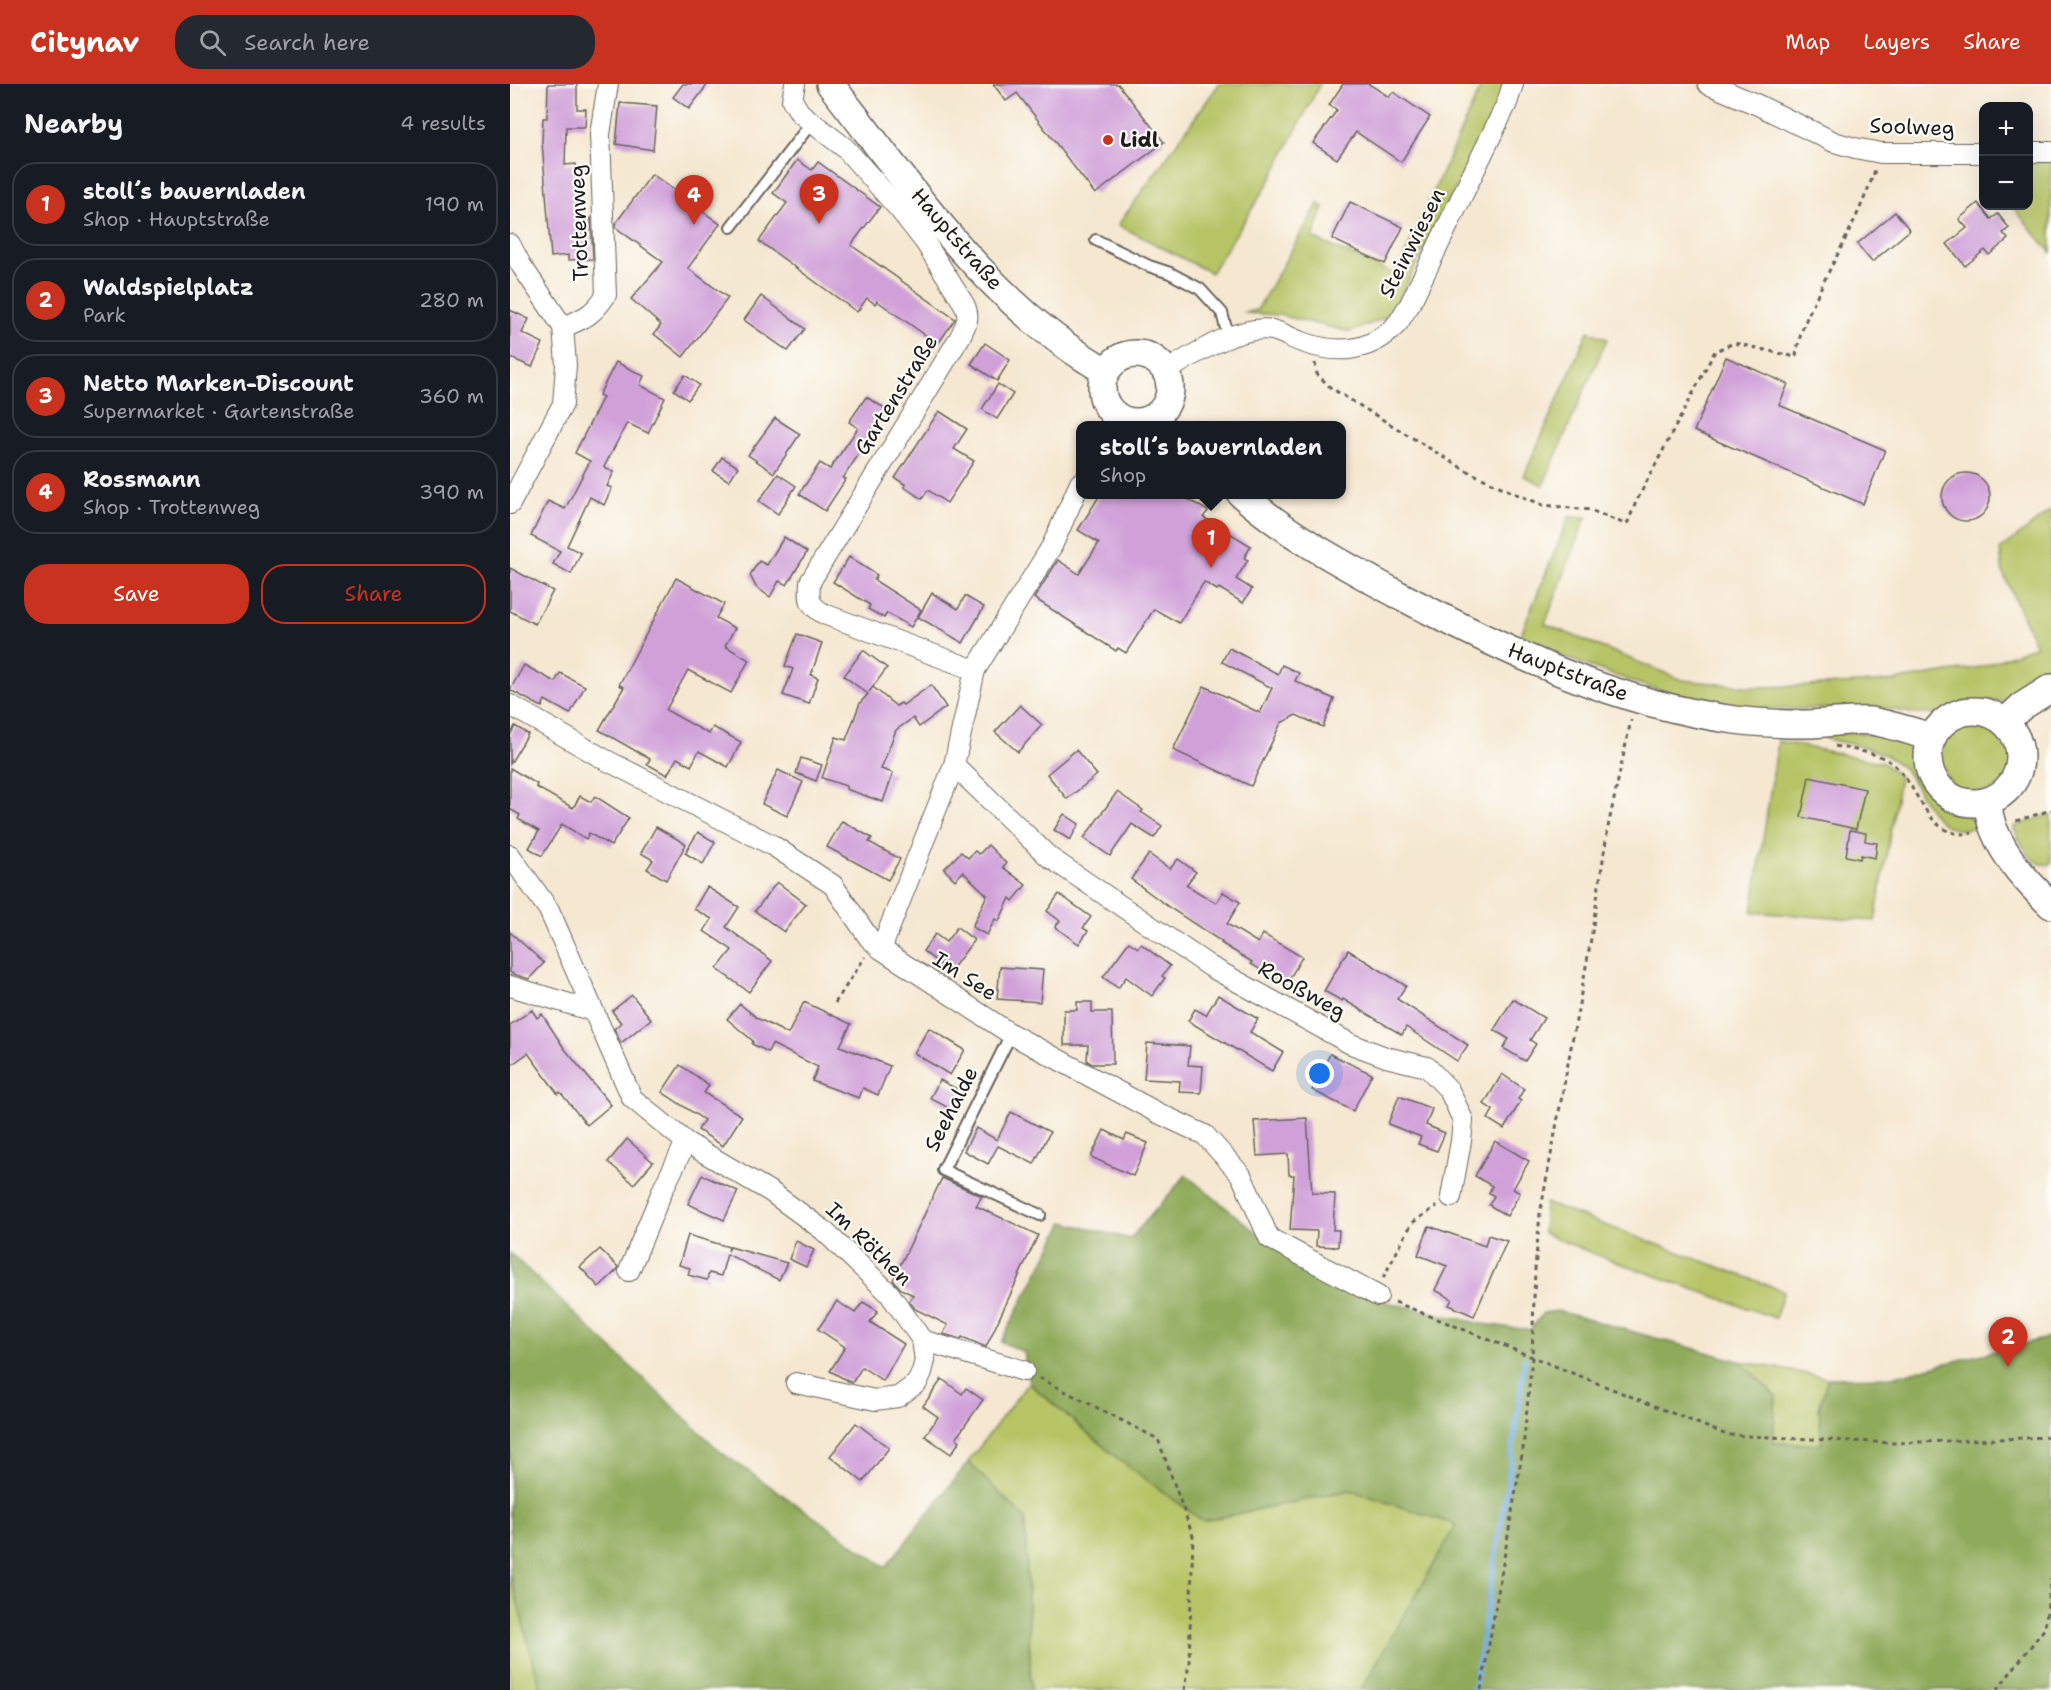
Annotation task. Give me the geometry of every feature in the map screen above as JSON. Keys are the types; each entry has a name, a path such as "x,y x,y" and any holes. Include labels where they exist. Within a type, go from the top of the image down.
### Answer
{"main road":[{"name":"Hauptstraße","path":"830,84 956,244 993,283 1065,347 1106,371"},
{"path":"1115,421 1105,403 1102,383 1106,371 1119,358 1130,354 1151,357 1160,363 1166,371 1171,389 1165,419 1144,421"},
{"name":"Hauptstraße","path":"1246,499 1301,538 1362,575 1542,666 1635,698 1735,720 1806,724 1870,721 1932,737"},
{"path":"2005,722 2021,707 2051,688"},
{"path":"1977,711 1990,714 2005,722 2019,744 2018,773 2011,786 2001,796 1987,802 1972,804 1957,801 1944,793 1934,781 1928,767 1928,752 1932,737 1940,726 1951,717 1963,712 1977,711"},
{"path":"1987,802 1993,828 2007,855 2025,879 2051,905"}],"street":[{"name":"Trottenweg","path":"563,327 583,320 597,310 606,295 600,134 608,84"},
{"name":"Gartenstraße","path":"795,84 792,100 800,114 845,148 906,217 925,242 964,304 969,319 810,582 809,599 814,608 825,614 975,670"},
{"name":"Steinwiesen","path":"1166,371 1228,336 1244,332 1272,330 1320,348 1341,351 1361,348 1395,326 1408,306 1507,103 1513,84"},
{"name":"Soolweg","path":"1708,84 1758,105 1834,142 1881,153 1979,153"},
{"path":"2033,152 2051,152"},
{"path":"510,244 521,265 563,327 566,365 563,404 510,504"},
{"path":"878,946 954,765 975,670 1052,546 1076,492"},
{"name":"Im See","path":"510,705 604,759 772,845 833,885 869,938 878,946 1011,1034 1158,1113 1205,1135 1241,1175 1269,1238 1376,1294"},
{"name":"Rooßweg","path":"954,765 1049,857 1211,967 1351,1044 1386,1057 1427,1067 1449,1090 1463,1120 1451,1197"},
{"name":"Im Röthen","path":"510,855 549,910 632,1098 686,1142 771,1192 823,1230 889,1293 922,1340"},
{"path":"510,986 593,1011"},
{"path":"629,1271 663,1189 686,1142"},
{"path":"796,1383 875,1400 898,1397 917,1383 922,1372 925,1360 922,1340 1024,1371"}],"lane":[{"path":"731,227 812,122"},
{"path":"1096,240 1149,266 1170,273 1200,290 1222,312 1228,336"},
{"name":"Seehalde","path":"1011,1034 943,1170 1040,1215"}],"path":[{"path":"1320,348 1314,361 1317,374 1331,388 1466,470 1543,505 1590,510 1625,524 1715,351 1734,343 1796,357 1798,339 1805,322 1864,201 1881,153"},
{"path":"1481,1690 1523,1449 1532,1358 1540,1214 1590,945 1608,827 1635,698"},
{"path":"1832,745 1877,756 1889,762 1901,772 1933,819 1948,832 1960,835 1993,828 2051,810"},
{"path":"835,1003 878,946"},
{"path":"1451,1197 1412,1223 1376,1294 1727,1435 1894,1443 2051,1437"},
{"path":"1024,1371 1158,1439 1193,1536 1189,1662 1185,1690"},
{"path":"1997,1690 2044,1628 2051,1578"}],"green space":[{"path":"1219,84 1320,84 1269,182 1211,273 1118,225"},
{"path":"1482,84 1508,84 1391,315 1351,332 1279,315 1243,313 1257,310 1318,204 1324,207 1313,238 1396,275"},
{"path":"2033,159 2051,159 2051,253 2015,210 2033,210"},
{"path":"1588,331 1607,339 1543,485 1524,476"},
{"path":"2051,510 2051,673 2005,701 1964,702 1935,714 1917,714 1886,708 1754,708 1699,700 1648,687 1518,641 1569,517 1586,517 1545,624 1682,680 1752,687 1807,686 1892,681 1981,667 2036,646 2003,573 2000,550"},
{"path":"1977,721 1991,724 2003,731 2010,743 2013,757 2010,771 2003,783 1991,790 1977,793 1963,790 1951,783 1944,771 1941,757 1944,743 1951,731 1963,724"},
{"path":"1827,732 1879,736 1903,744 1921,762 1938,795 1968,816 1977,826 1964,829 1944,824 1929,809 1909,775 1898,764 1875,751 1826,739"},
{"path":"1778,741 1883,763 1900,777 1875,921 1752,912"},
{"path":"2051,814 2051,864 2044,864 2027,853 2013,827"},
{"path":"1186,1175 1267,1241 1386,1302 1483,1324 1530,1330 1543,1313 1558,1311 1739,1361 1776,1396 1773,1443 1822,1444 1819,1409 1828,1378 1891,1377 2051,1337 2051,1551 2048,1553 2051,1556 2051,1690 1361,1690 1456,1525 1350,1490 1203,1521 1117,1458 1029,1383 1024,1352 1001,1342 1064,1222 1130,1239"},
{"path":"1545,1203 1784,1291 1775,1318 1597,1255 1543,1233"},
{"path":"510,1253 721,1452 886,1567 968,1462 1025,1518 1031,1690 541,1690 510,1574"},
{"path":"1739,1361 1828,1378 1819,1409 1822,1444 1773,1443 1776,1396"},
{"path":"1028,1383 1117,1458 1203,1521 1350,1490 1457,1525 1361,1690 1031,1690 1025,1519 968,1462"},
{"path":"510,1574 541,1690 510,1690"}],"building":[{"path":"548,84 577,84 577,109 586,109 585,127 566,127 565,165 576,164 579,219 591,218 593,259 568,260 568,255 551,257 542,142 543,118 547,118"},
{"path":"683,84 708,84 689,109 673,97"},
{"name":"Lidl","path":"993,84 1118,84 1164,142 1095,194 1017,93 1006,101"},
{"path":"1343,84 1369,84 1389,97 1393,92 1430,117 1401,162 1356,132 1337,159 1313,143 1337,110 1329,105"},
{"path":"620,103 657,106 653,150 616,144"},
{"path":"797,160 812,170 818,162 880,207 851,245 955,319 938,344 877,301 875,304 867,298 857,312 759,241 787,203 773,193"},
{"path":"652,174 720,224 688,268 728,298 683,357 654,334 661,325 631,299 663,262 615,227"},
{"path":"1350,202 1403,227 1385,264 1332,239"},
{"path":"1978,203 1979,210 1984,210 1991,219 1998,214 2009,228 2003,233 2008,239 1989,255 1985,250 1965,266 1947,244 1967,228 1959,219"},
{"path":"1895,212 1910,230 1872,262 1857,244"},
{"path":"761,296 805,329 788,351 744,320"},
{"path":"510,310 529,319 522,333 543,343 532,367 511,358 510,361"},
{"path":"985,343 1010,360 997,381 971,364"},
{"path":"1726,357 1788,384 1779,405 1885,450 1863,504 1694,431"},
{"path":"616,362 644,376 640,385 665,398 648,433 627,423 604,467 614,472 607,486 612,488 604,505 590,497 567,546 581,553 571,574 553,564 560,551 531,536 548,501 565,509 590,461 575,453 603,397 599,395"},
{"path":"685,375 699,385 688,400 674,390"},
{"path":"998,384 1013,394 997,419 982,409"},
{"path":"866,397 888,410 843,478 846,479 825,511 799,494 820,463 830,469 858,428 849,422"},
{"path":"939,411 967,429 954,449 974,461 947,503 928,490 922,499 895,478"},
{"path":"775,418 800,434 774,473 748,455"},
{"path":"722,457 738,467 729,481 713,471"},
{"path":"1961,473 1971,473 1986,483 1990,497 1989,506 1980,517 1971,521 1961,521 1946,511 1942,502 1942,492 1952,477"},
{"path":"778,474 796,486 778,514 759,501"},
{"path":"1097,499 1188,499 1208,511 1203,517 1251,546 1244,558 1248,560 1236,579 1252,589 1243,603 1219,588 1217,590 1204,582 1179,623 1154,609 1126,653 1118,648 1116,651 1034,598 1058,560 1079,574 1099,543 1078,530"},
{"path":"784,537 807,552 787,585 779,581 770,597 756,587 750,575 759,561 767,565"},
{"path":"849,557 877,575 874,580 921,610 911,627 887,613 884,618 868,609 870,605 833,582"},
{"path":"510,568 553,591 535,624 510,611"},
{"path":"676,578 724,604 716,618 735,628 725,646 749,660 731,693 688,670 666,710 709,734 713,727 741,742 728,767 699,751 691,766 677,758 667,775 647,764 650,759 599,730 624,687 619,685"},
{"path":"932,593 958,609 965,596 984,607 963,643 918,617"},
{"path":"797,634 822,643 811,675 818,678 809,704 783,695 793,669 785,666"},
{"path":"1229,648 1278,674 1282,665 1299,673 1295,681 1334,699 1323,727 1296,715 1281,723 1251,786 1173,750 1204,686 1260,713 1272,688 1222,662"},
{"path":"863,650 887,668 869,692 873,687 896,706 901,703 903,705 931,685 946,707 919,727 913,718 896,730 881,769 893,773 883,802 822,778 836,737 846,740 860,703 868,694 844,676"},
{"path":"524,665 555,682 560,673 585,686 570,714 545,700 542,707 510,690"},
{"path":"1020,705 1042,725 1018,752 995,732"},
{"path":"515,726 528,734 510,764 510,736"},
{"path":"1076,750 1097,775 1067,799 1047,774"},
{"path":"801,758 822,765 816,781 796,773"},
{"path":"510,768 537,784 536,787 573,808 580,796 591,802 595,796 629,818 611,846 589,833 586,839 562,824 542,856 529,848 539,831 518,819 520,815 510,809"},
{"path":"778,770 803,782 787,816 762,804"},
{"path":"1809,777 1865,789 1856,829 1801,817"},
{"path":"1117,792 1162,826 1154,838 1132,824 1110,856 1084,838"},
{"path":"1064,814 1079,824 1070,840 1054,830"},
{"path":"842,821 872,838 869,842 900,859 888,880 827,847"},
{"path":"656,827 686,844 666,880 647,869 653,860 641,853"},
{"path":"1850,830 1866,833 1865,841 1877,843 1875,858 1861,855 1860,859 1846,856"},
{"path":"698,832 715,842 703,864 685,853"},
{"path":"988,845 1006,863 1003,867 1026,885 1013,901 1010,898 999,921 995,919 987,935 972,927 987,895 963,872 955,880 944,869 961,852 968,858 975,851 979,854"},
{"path":"1149,854 1170,869 1178,859 1196,872 1186,885 1216,903 1223,892 1240,902 1227,924 1258,943 1263,934 1302,957 1286,985 1251,964 1252,962 1221,943 1131,879"},
{"path":"777,882 806,904 784,932 755,911"},
{"path":"707,887 739,907 726,927 772,961 749,992 717,969 732,950 704,931 712,919 694,909"},
{"path":"1059,894 1091,917 1083,928 1088,931 1079,944 1055,927 1060,921 1047,911"},
{"path":"957,927 974,940 950,972 923,951 935,934 946,942"},
{"path":"510,932 544,963 529,979 510,972"},
{"path":"1129,942 1138,948 1141,944 1170,966 1162,976 1165,978 1152,996 1126,977 1118,988 1103,977"},
{"path":"1348,950 1406,986 1397,999 1468,1045 1457,1061 1406,1027 1402,1035 1343,999 1342,1001 1324,991"},
{"path":"1000,967 1043,970 1040,1002 997,999"},
{"path":"632,995 651,1019 621,1043 614,1029 621,1023 612,1011"},
{"path":"1218,995 1258,1019 1250,1032 1283,1052 1272,1071 1188,1021 1195,1009 1206,1015"},
{"path":"1513,999 1544,1018 1530,1040 1536,1044 1525,1061 1503,1048 1509,1039 1494,1030"},
{"path":"804,1002 851,1024 840,1046 890,1066 878,1095 863,1088 859,1098 812,1081 818,1067 772,1044 768,1052 752,1044 753,1041 727,1019 740,1004 757,1018 788,1034"},
{"path":"1077,1002 1092,1002 1092,1012 1112,1012 1113,1064 1092,1064 1087,1061 1088,1045 1064,1045 1064,1010 1077,1010"},
{"path":"532,1010 537,1018 542,1014 564,1048 611,1105 587,1125 560,1092 558,1094 528,1053 510,1066 510,1025"},
{"path":"929,1028 965,1050 950,1075 914,1053"},
{"path":"1147,1043 1190,1046 1188,1065 1203,1066 1201,1093 1179,1092 1180,1081 1144,1079"},
{"path":"1330,1054 1372,1074 1353,1111 1312,1090"},
{"path":"680,1065 709,1085 704,1093 742,1116 723,1146 698,1130 704,1120 662,1092"},
{"path":"1502,1074 1524,1089 1518,1099 1521,1101 1504,1129 1488,1119 1493,1110 1484,1104"},
{"path":"940,1080 964,1093 954,1111 930,1098"},
{"path":"1399,1096 1432,1109 1426,1125 1445,1133 1437,1151 1418,1144 1421,1137 1388,1124"},
{"path":"1011,1112 1050,1132 1034,1164 998,1146 988,1164 964,1151 976,1128 997,1140"},
{"path":"1307,1118 1312,1193 1335,1194 1333,1230 1339,1230 1338,1247 1316,1246 1317,1231 1290,1230 1294,1175 1289,1175 1288,1154 1257,1156 1254,1121"},
{"path":"1104,1130 1124,1140 1127,1134 1148,1143 1133,1176 1091,1157"},
{"path":"627,1139 653,1162 634,1184 608,1162"},
{"path":"1495,1141 1529,1161 1513,1189 1520,1193 1507,1216 1489,1205 1494,1196 1489,1193 1492,1186 1475,1176"},
{"path":"702,1175 738,1191 724,1220 688,1204"},
{"path":"942,1178 982,1196 976,1206 1038,1235 986,1347 962,1337 961,1339 943,1334 948,1325 915,1309 909,1301 913,1295 901,1289 893,1280"},
{"path":"1429,1226 1485,1246 1488,1235 1507,1241 1474,1316 1449,1305 1452,1299 1435,1290 1447,1266 1418,1255"},
{"path":"688,1235 729,1247 728,1251 730,1247 787,1263 779,1280 727,1254 721,1276 709,1273 707,1280 688,1275 690,1268 679,1265"},
{"path":"796,1241 814,1250 806,1267 789,1259"},
{"path":"600,1249 618,1267 599,1287 580,1267"},
{"path":"837,1301 855,1313 863,1302 878,1311 870,1322 904,1344 883,1381 862,1367 852,1383 830,1371 845,1347 818,1329"},
{"path":"942,1379 962,1394 966,1388 983,1400 956,1438 960,1441 951,1454 925,1436 938,1417 923,1406"},
{"path":"856,1423 889,1448 863,1482 830,1456"}],"waterway":[{"path":"1474,1690 1510,1470 1525,1359"}],"place":[{"name":"Lidl","path":"1108,140"},
{"name":"Netto Marken-Discount","path":"819,224"},
{"name":"Rossmann","path":"694,225"},
{"name":"stoll´s bauernladen","path":"1211,568"},
{"name":"Waldspielplatz","path":"2008,1367"}]}
